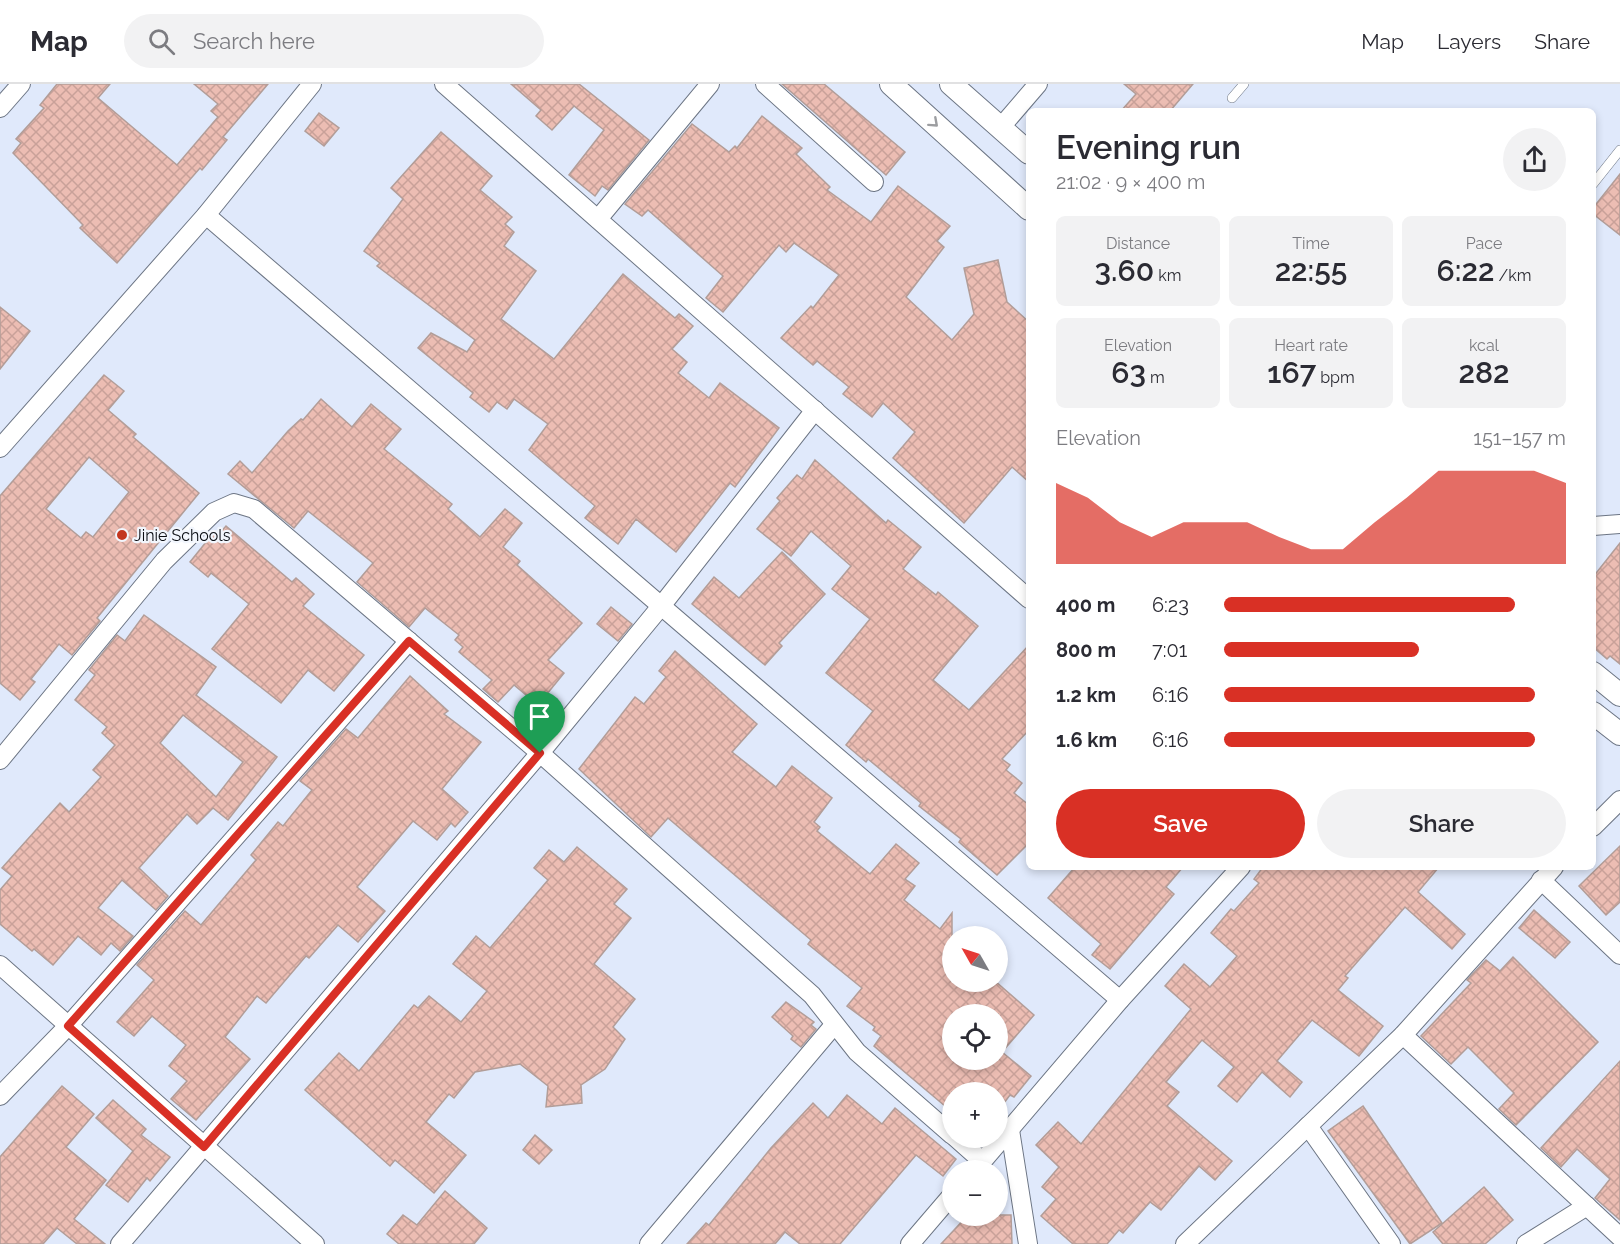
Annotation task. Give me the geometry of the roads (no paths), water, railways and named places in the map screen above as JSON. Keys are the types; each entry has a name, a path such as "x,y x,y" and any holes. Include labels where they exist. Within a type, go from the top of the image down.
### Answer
{"street":[{"path":"0,108 21,84"},
{"path":"0,448 206,215 312,84"},
{"path":"444,84 1026,596"},
{"path":"598,219 710,84"},
{"path":"765,84 874,182"},
{"path":"891,84 1026,206"},
{"path":"951,84 1026,150"},
{"path":"1000,127 1026,88"},
{"path":"206,215 1120,1000"},
{"path":"120,1244 540,753 662,605 815,410"},
{"path":"0,760 164,561 214,512 234,503 254,509 540,753 812,995 857,1052 942,1126"},
{"path":"1596,526 1620,524"},
{"path":"0,1096 68,1026 409,641"},
{"path":"1596,675 1620,695"},
{"path":"1596,715 1620,734"},
{"path":"1596,824 1620,800"},
{"path":"983,1160 1120,1000 1238,870"},
{"path":"1187,1243 1403,1035 1547,873 1620,955"},
{"path":"0,965 315,1244"},
{"path":"649,1244 834,1025"},
{"path":"1403,1035 1620,1237"},
{"path":"1308,1126 1391,1244"},
{"path":"1010,1130 1028,1244"},
{"path":"964,1148 973,1160"},
{"path":"1526,1244 1587,1206"},
{"path":"910,1244 942,1207"}],"lane":[{"path":"1232,98 1244,84"},
{"path":"1596,180 1620,150"}],"place":[{"name":"Jinie Schools","path":"122,535"}]}
